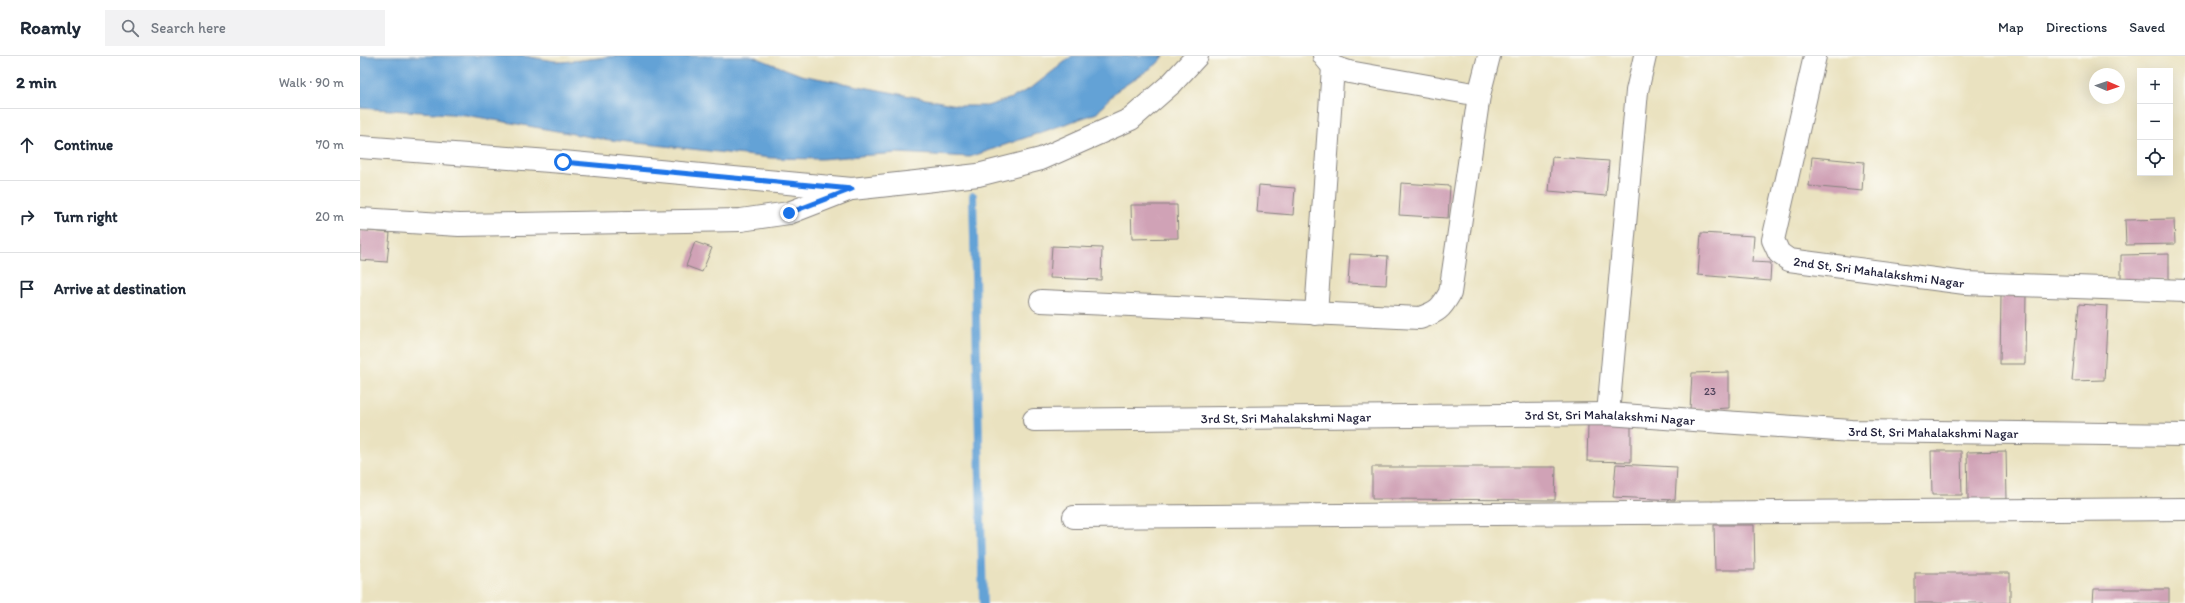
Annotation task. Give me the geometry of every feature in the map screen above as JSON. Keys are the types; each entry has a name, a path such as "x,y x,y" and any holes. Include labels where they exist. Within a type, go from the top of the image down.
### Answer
{"street":[{"path":"360,147 563,162 852,189 978,175 1041,159 1131,119 1172,83 1197,56"},
{"path":"1041,301 1420,318 1436,313 1444,304 1450,293 1479,95 1489,56"},
{"path":"1608,414 1637,91 1645,56"},
{"name":"2nd St, Sri Mahalakshmi Nagar","path":"1815,56 1773,240 1779,253 1789,260 1965,283 2185,290"},
{"path":"1316,314 1329,61 1349,72 1479,95"},
{"path":"360,220 459,225 741,220 789,213 852,189"},
{"name":"3rd St, Sri Mahalakshmi Nagar","path":"1034,420 1608,414 1852,431 2185,435"},
{"path":"1074,517 2185,509"}],"water":[{"path":"360,56 523,56 562,62 617,56 752,56 801,75 962,106 987,106 1012,98 1034,86 1072,56 1164,56 1157,64 1115,92 1097,113 970,157 897,153 821,159 771,158 602,139 466,115 360,108"}],"building":[{"path":"1552,157 1609,161 1606,196 1549,191"},
{"path":"1812,157 1864,162 1862,191 1809,186"},
{"path":"1401,183 1450,186 1448,218 1399,215"},
{"path":"1259,185 1295,188 1293,215 1257,212"},
{"path":"1131,205 1177,205 1178,238 1132,239"},
{"path":"2174,219 2175,244 2126,245 2125,220"},
{"path":"360,230 390,233 387,262 360,260"},
{"path":"1701,233 1754,236 1752,262 1771,263 1770,281 1698,275"},
{"path":"695,242 712,248 702,272 686,266"},
{"path":"1052,246 1102,248 1101,280 1050,278"},
{"path":"1350,254 1388,256 1386,285 1348,283"},
{"path":"2169,254 2169,280 2121,281 2121,255"},
{"path":"2001,295 2026,295 2025,364 2000,364"},
{"path":"2079,304 2108,306 2104,380 2072,381"},
{"path":"1729,372 1729,408 1690,410 1692,373"},
{"path":"1588,425 1631,425 1631,462 1587,461"},
{"path":"1931,451 1961,451 1962,495 1932,495"},
{"path":"2006,451 2007,499 1968,500 1967,452"},
{"path":"1616,464 1677,467 1675,500 1613,497"},
{"path":"1372,467 1556,467 1555,500 1372,499"},
{"path":"1714,525 1754,525 1755,570 1715,570"},
{"path":"1915,573 2010,573 2010,603 1915,603"},
{"path":"2094,589 2169,589 2169,603 2093,603"}],"waterway":[{"path":"973,196 983,603"}],"route":[{"path":"563,162 852,189 789,213"}]}
